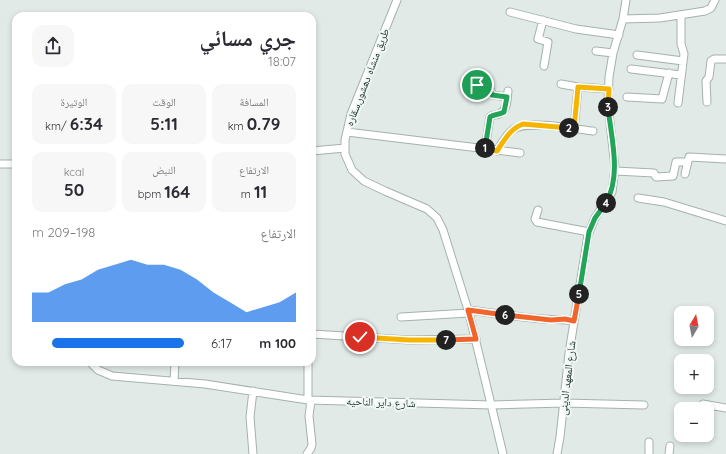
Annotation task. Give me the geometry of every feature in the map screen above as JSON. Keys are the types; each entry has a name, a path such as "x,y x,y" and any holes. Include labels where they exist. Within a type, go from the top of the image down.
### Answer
{"street":[{"name":"طريق منشاه دهشور,سقاره","path":"397,0 351,114 346,132 344,148 345,154 352,170 364,181 427,210 437,218 443,230 469,311 503,454"},
{"name":"شارع المعهد الدينى","path":"557,454 569,353 589,232 595,218 612,192 615,171 608,104 609,89 613,53 623,19 626,0"},
{"path":"623,19 649,19 705,12 711,8 715,0"},
{"path":"510,12 576,29 619,35"},
{"path":"678,103 684,54 681,44 681,15"},
{"path":"543,20 538,39 548,42 544,66"},
{"path":"596,51 613,53"},
{"path":"637,55 683,61"},
{"path":"707,102 706,81 709,77 711,61 714,59 726,59"},
{"path":"631,68 681,75"},
{"path":"627,97 662,99 669,73"},
{"path":"561,84 578,87 609,89"},
{"path":"477,85 489,87 492,95 507,94 504,112 492,115 490,117 485,149"},
{"path":"574,129 578,87"},
{"path":"497,151 508,134 523,124 593,131"},
{"path":"346,132 520,153"},
{"path":"316,150 344,148"},
{"path":"685,174 689,157 726,159"},
{"path":"615,171 654,173 656,177 674,176 676,162 687,162"},
{"path":"0,164 12,164"},
{"path":"638,198 664,202 726,221"},
{"path":"538,210 535,219 537,222 589,232"},
{"path":"401,317 469,311 574,321"},
{"path":"316,334 409,340 476,339"},
{"name":"شارع داير الناحيه","path":"94,366 105,374 120,377 174,381 309,400 492,405 564,403 644,405"},
{"path":"174,381 175,366"},
{"path":"307,454 312,444 309,416 308,366"},
{"path":"252,454 250,417 253,391"},
{"path":"714,406 726,408"},
{"path":"649,442 649,454"},
{"path":"669,454 670,446"}],"route":[{"path":"360,337 409,340 476,339 468,310 509,316 551,320 565,319 574,321 589,232 595,218 612,192 615,168 608,104 609,89 578,87 574,129 523,124 512,129 497,151 485,149 490,117 492,115 504,112 507,97 492,95 489,87 477,85"}]}
